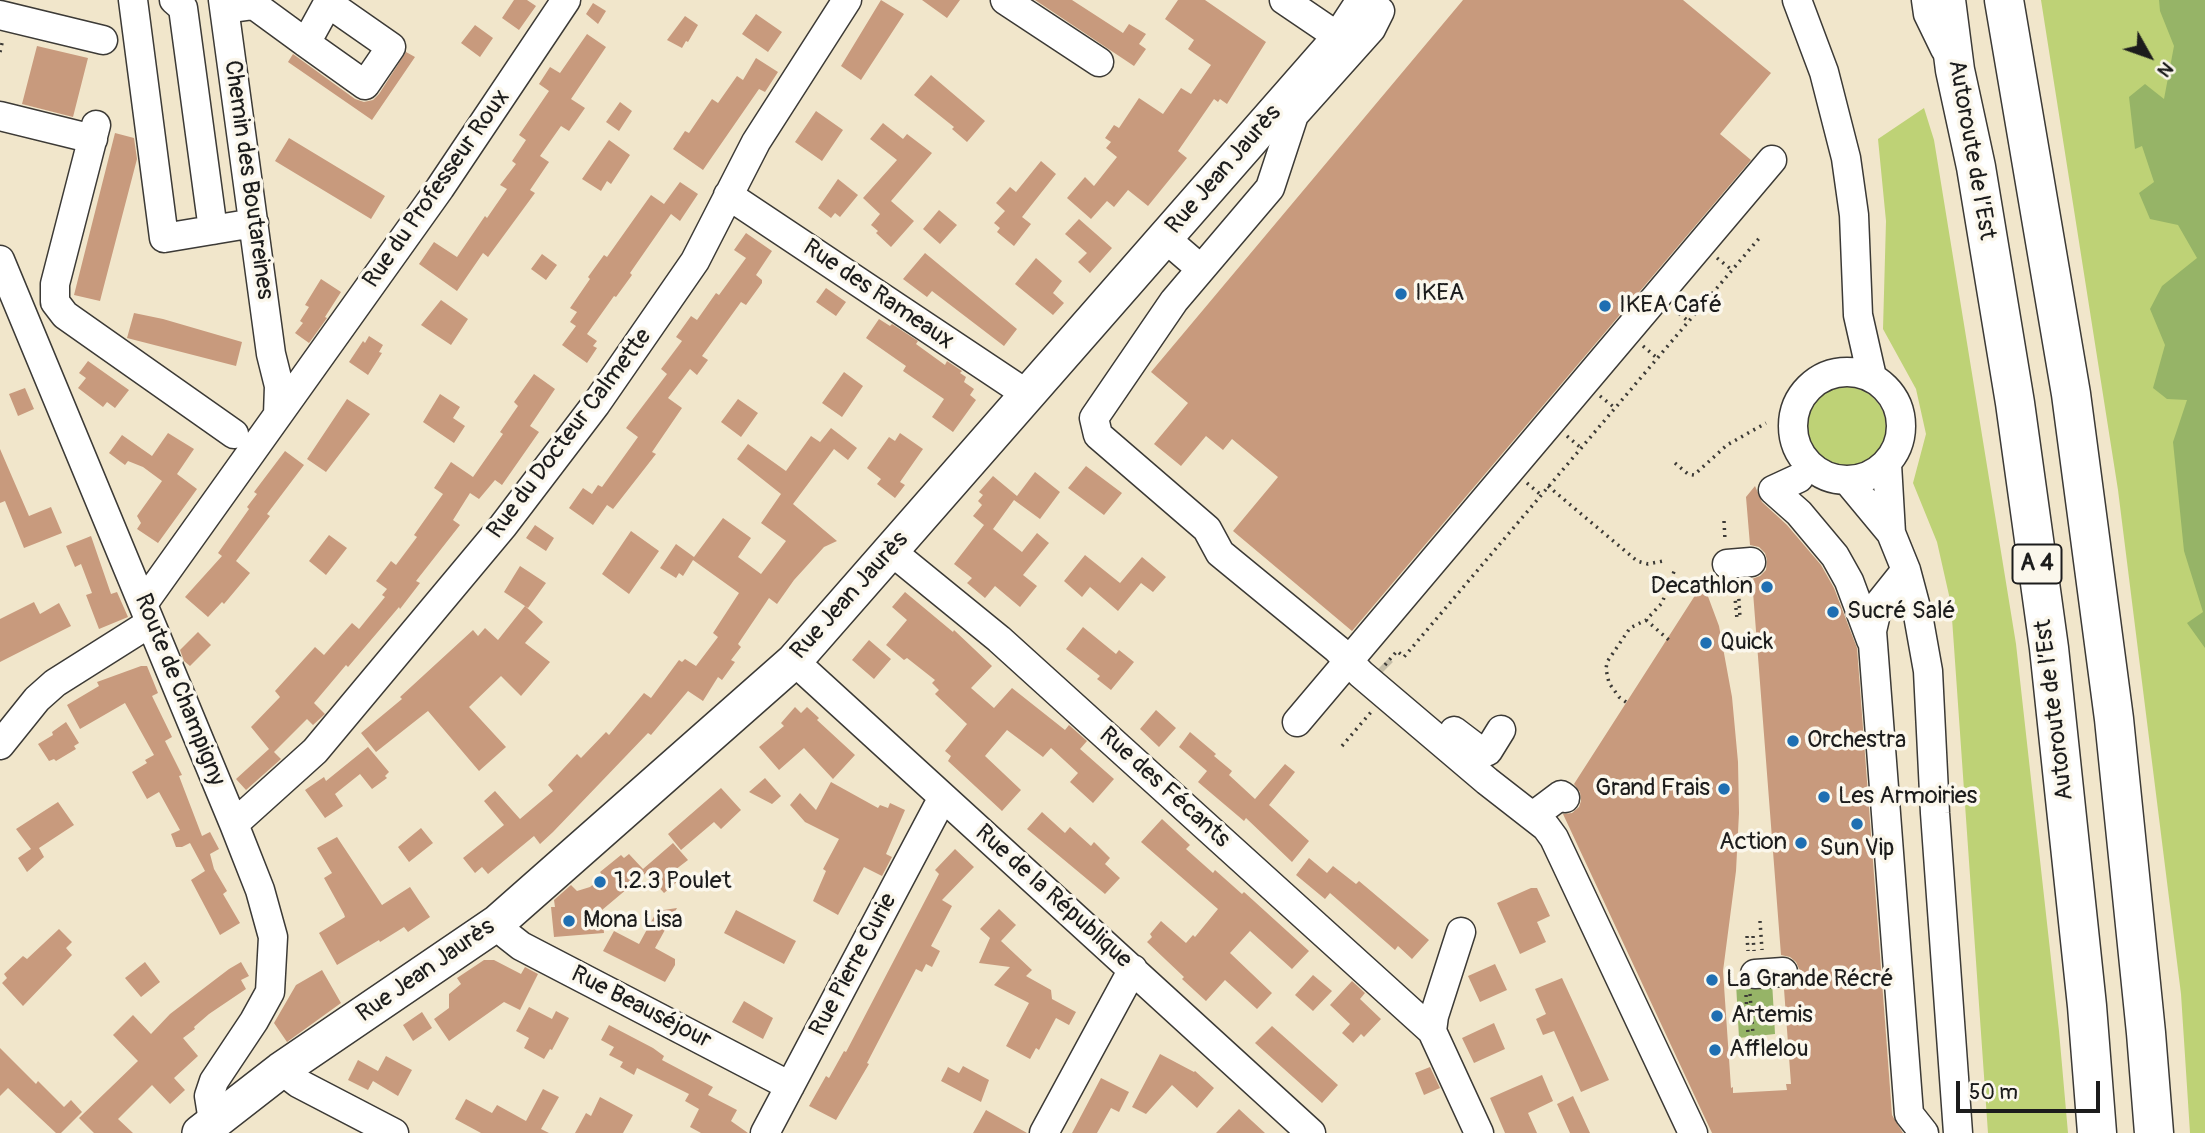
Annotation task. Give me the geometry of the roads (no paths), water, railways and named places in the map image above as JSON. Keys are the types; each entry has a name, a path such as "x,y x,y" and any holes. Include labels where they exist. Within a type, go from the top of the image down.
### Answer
{"highway":[{"name":"Autoroute de l’Est","path":"1947,0 1955,70 1976,167 2015,403 2047,634 2087,1006 2096,1133"},
{"name":"A 4","path":"2004,0 2036,176 2077,435 2114,719 2154,1133"}],"main road":[{"name":"Rue Jean Jaurès","path":"206,1127 281,1070 497,923 794,661 1340,38 1378,4"}],"street":[{"path":"133,0 164,238 254,223"},
{"path":"174,0 183,8 213,230"},
{"name":"Rue du Professeur Roux","path":"146,614 274,388 307,376 440,188 566,0"},
{"name":"Rue du Docteur Calmette","path":"234,824 315,751 503,526 596,404 695,261 755,142 847,0"},
{"path":"1005,0 1099,62"},
{"path":"1284,0 1340,38"},
{"path":"1797,0 1824,72 1846,158 1854,215 1857,315 1872,377"},
{"path":"1926,0 1928,14 1955,70"},
{"path":"224,4 254,5 306,43"},
{"name":"Chemin des Boutareines","path":"224,4 274,388"},
{"path":"1378,4 1371,29 1294,116 1265,196 1174,301 1094,418 1098,435 1207,529 1220,553 1336,649 1348,662 1377,677 1478,752 1488,751 1501,730"},
{"path":"0,15 103,40"},
{"path":"0,116 94,132 55,285 55,302"},
{"path":"1297,722 1772,160"},
{"name":"Rue des Rameaux","path":"728,195 1028,396"},
{"path":"1165,238 1201,269"},
{"name":"Route de Champigny","path":"0,260 234,824 260,890 273,937 270,992 214,1082 209,1097 206,1127"},
{"path":"23,314 45,300 55,302 65,314 246,439"},
{"path":"1834,373 1857,315"},
{"path":"1847,371 1872,377 1891,394 1901,416 1901,434 1896,450 1887,464 1875,473 1847,480 1829,477 1812,468 1795,440 1793,425 1796,408 1805,392 1818,380 1834,373 1847,371"},
{"path":"1887,464 1891,533"},
{"path":"1799,478 1773,491 1799,513 1835,556 1849,581 1874,648"},
{"path":"1847,480 1891,533 1906,570 1918,615 1928,671 1936,827 1958,1133"},
{"name":"Rue des Fécants","path":"891,551 999,639 1432,1031"},
{"path":"1906,570 1878,605 1872,631 1903,1066 1909,1114 1924,1133"},
{"path":"0,745 37,699 55,682 146,614"},
{"name":"Rue de la République","path":"794,661 1311,1133"},
{"path":"1377,677 1487,781 1546,827 1554,838 1692,1133"},
{"path":"1533,816 1561,796 1565,798"},
{"name":"Rue Pierre Curie","path":"765,1133 943,797"},
{"name":"Rue Beauséjour","path":"497,923 521,946 790,1086"},
{"path":"1461,932 1434,1016 1432,1031 1479,1133"},
{"path":"1044,1133 1133,969"},
{"path":"281,1070 298,1083 394,1133"}],"tunnel":[{"path":"1379,668 1383,672"}],"place":[{"name":"IKEA","path":"1401,294"},
{"name":"IKEA Café","path":"1605,306"},
{"name":"Decathlon","path":"1767,587"},
{"name":"Sucré Salé","path":"1833,612"},
{"name":"Quick","path":"1706,643"},
{"name":"Orchestra","path":"1793,741"},
{"name":"Grand Frais","path":"1724,789"},
{"name":"Les Armoiries","path":"1824,797"},
{"name":"Sun Vip","path":"1857,824"},
{"name":"Action","path":"1801,843"},
{"name":"1.2.3 Poulet","path":"600,882"},
{"name":"Mona Lisa","path":"569,921"},
{"name":"La Grande Récré","path":"1712,980"},
{"name":"Artemis","path":"1717,1016"},
{"name":"Afflelou","path":"1715,1050"}]}
